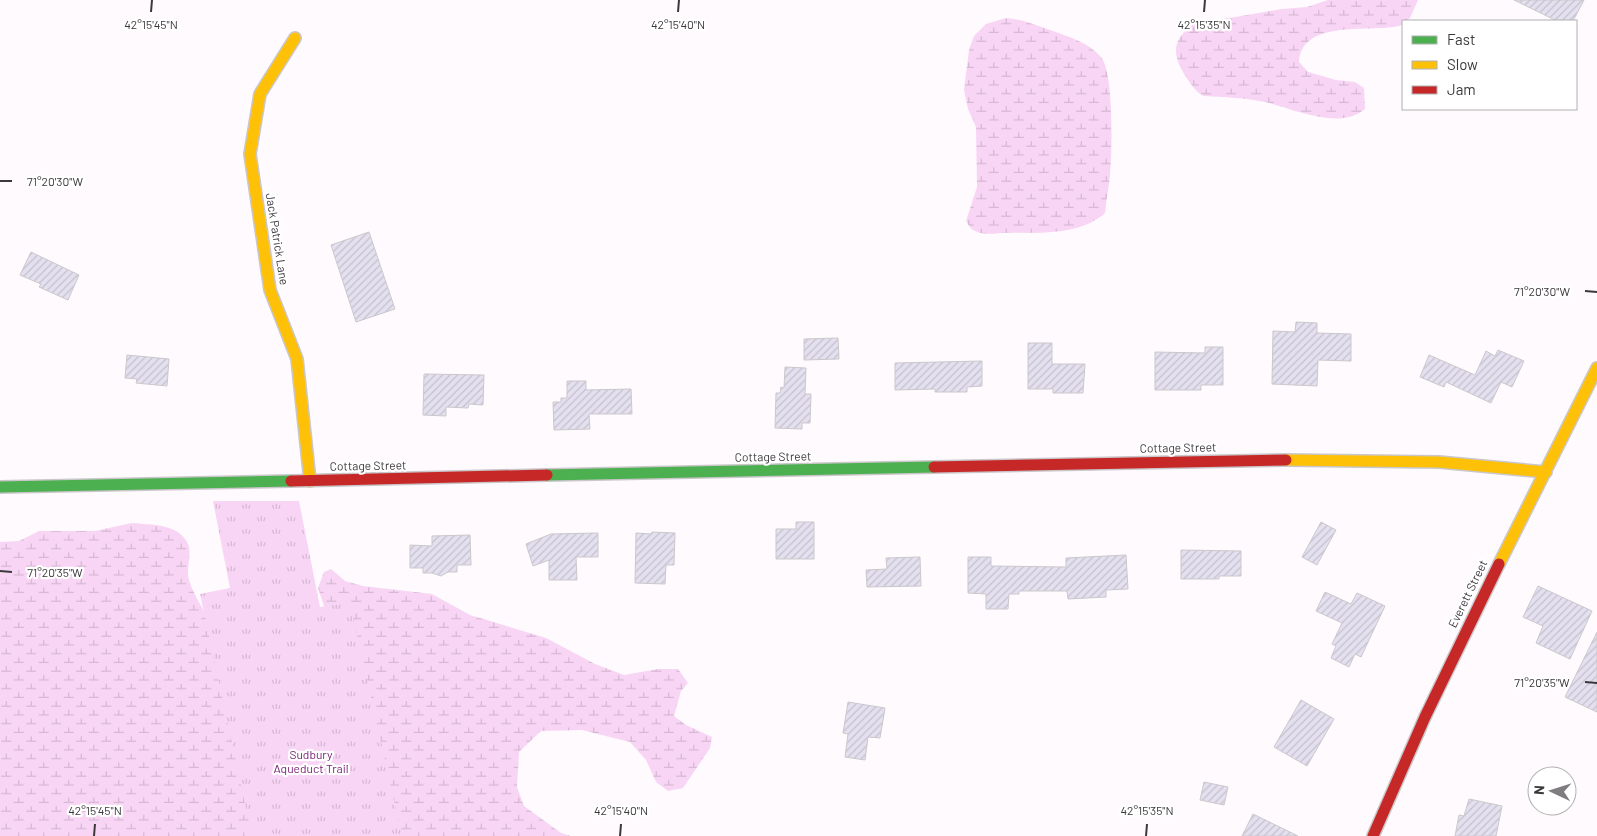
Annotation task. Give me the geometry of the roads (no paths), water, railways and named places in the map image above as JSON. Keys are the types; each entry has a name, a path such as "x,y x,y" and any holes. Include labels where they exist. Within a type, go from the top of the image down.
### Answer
{"street":[{"name":"Jack Patrick Lane","path":"295,38 260,94 250,154 270,290 296,359 310,481"},
{"name":"Everett Street","path":"1373,836 1394,784 1464,634 1597,368"},
{"name":"Cottage Street","path":"0,487 1243,460 1439,462 1546,472"}],"park label":[{"name":"Sudbury Aqueduct Trail","path":"311,762"}]}
